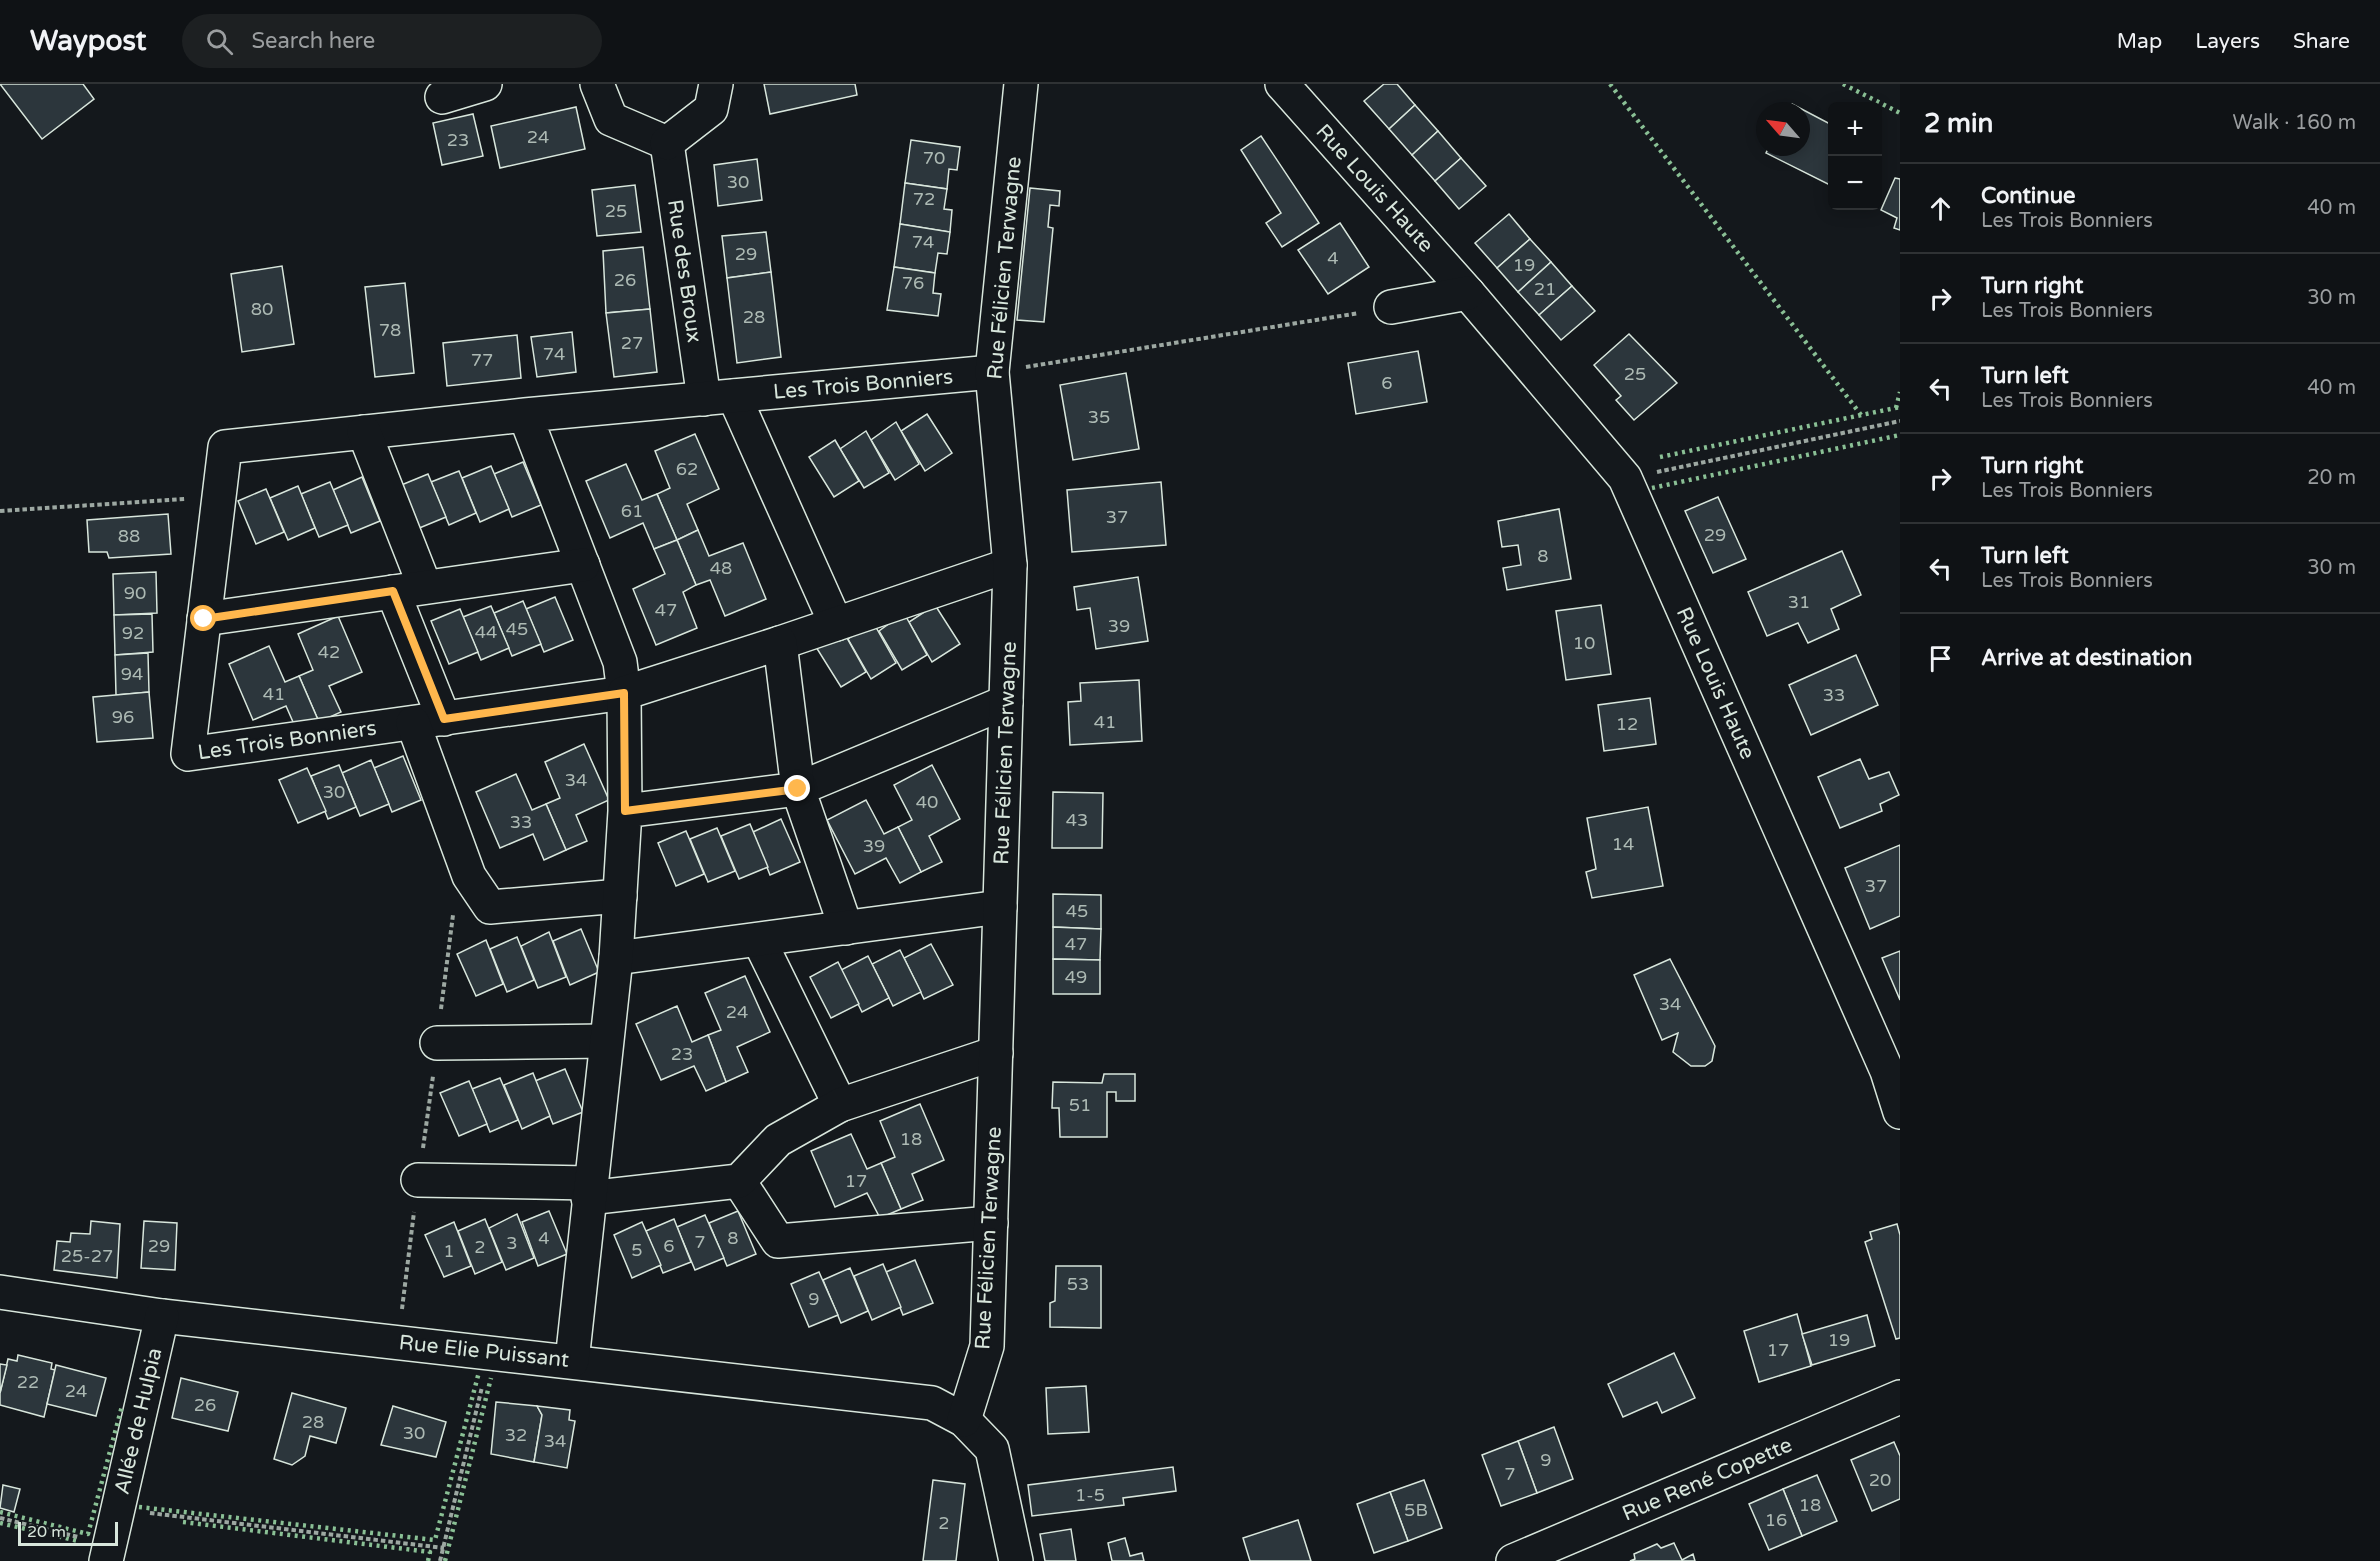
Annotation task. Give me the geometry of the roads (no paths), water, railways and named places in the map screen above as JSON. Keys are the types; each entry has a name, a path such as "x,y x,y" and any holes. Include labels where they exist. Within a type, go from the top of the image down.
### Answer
{"street":[{"path":"442,97 485,84"},
{"path":"597,84 611,119 667,143 711,109 716,84"},
{"name":"Rue Félicien Terwagne","path":"964,1420 987,1346 1010,565 992,372 1021,84"},
{"name":"Rue Louis Haute","path":"1282,84 1468,293 1625,478 1887,1071 1900,1112"},
{"name":"Rue des Broux","path":"667,143 719,398"},
{"path":"1392,307 1468,293"},
{"name":"Les Trois Bonniers","path":"992,372 525,415 225,447 188,754 624,693 1010,565"},
{"path":"719,398 836,624"},
{"path":"525,415 620,662 624,693 625,811 616,958 572,1361"},
{"path":"364,432 425,587"},
{"path":"204,619 583,565"},
{"path":"393,591 469,876 490,907 620,896"},
{"path":"780,643 798,789 846,928"},
{"path":"625,811 798,789 1006,702"},
{"path":"616,958 1000,907"},
{"path":"759,940 840,1105"},
{"path":"437,1043 606,1041"},
{"path":"418,1180 589,1190 739,1181 778,1140 840,1105 996,1053"},
{"path":"739,1181 778,1241 991,1223"},
{"name":"Rue Elie Puissant","path":"0,1292 162,1316 932,1403 964,1420 992,1449 1016,1561"},
{"name":"Allée de Hulpia","path":"108,1557 162,1316"},
{"name":"Rue René Copette","path":"1513,1561 1900,1396"}]}
